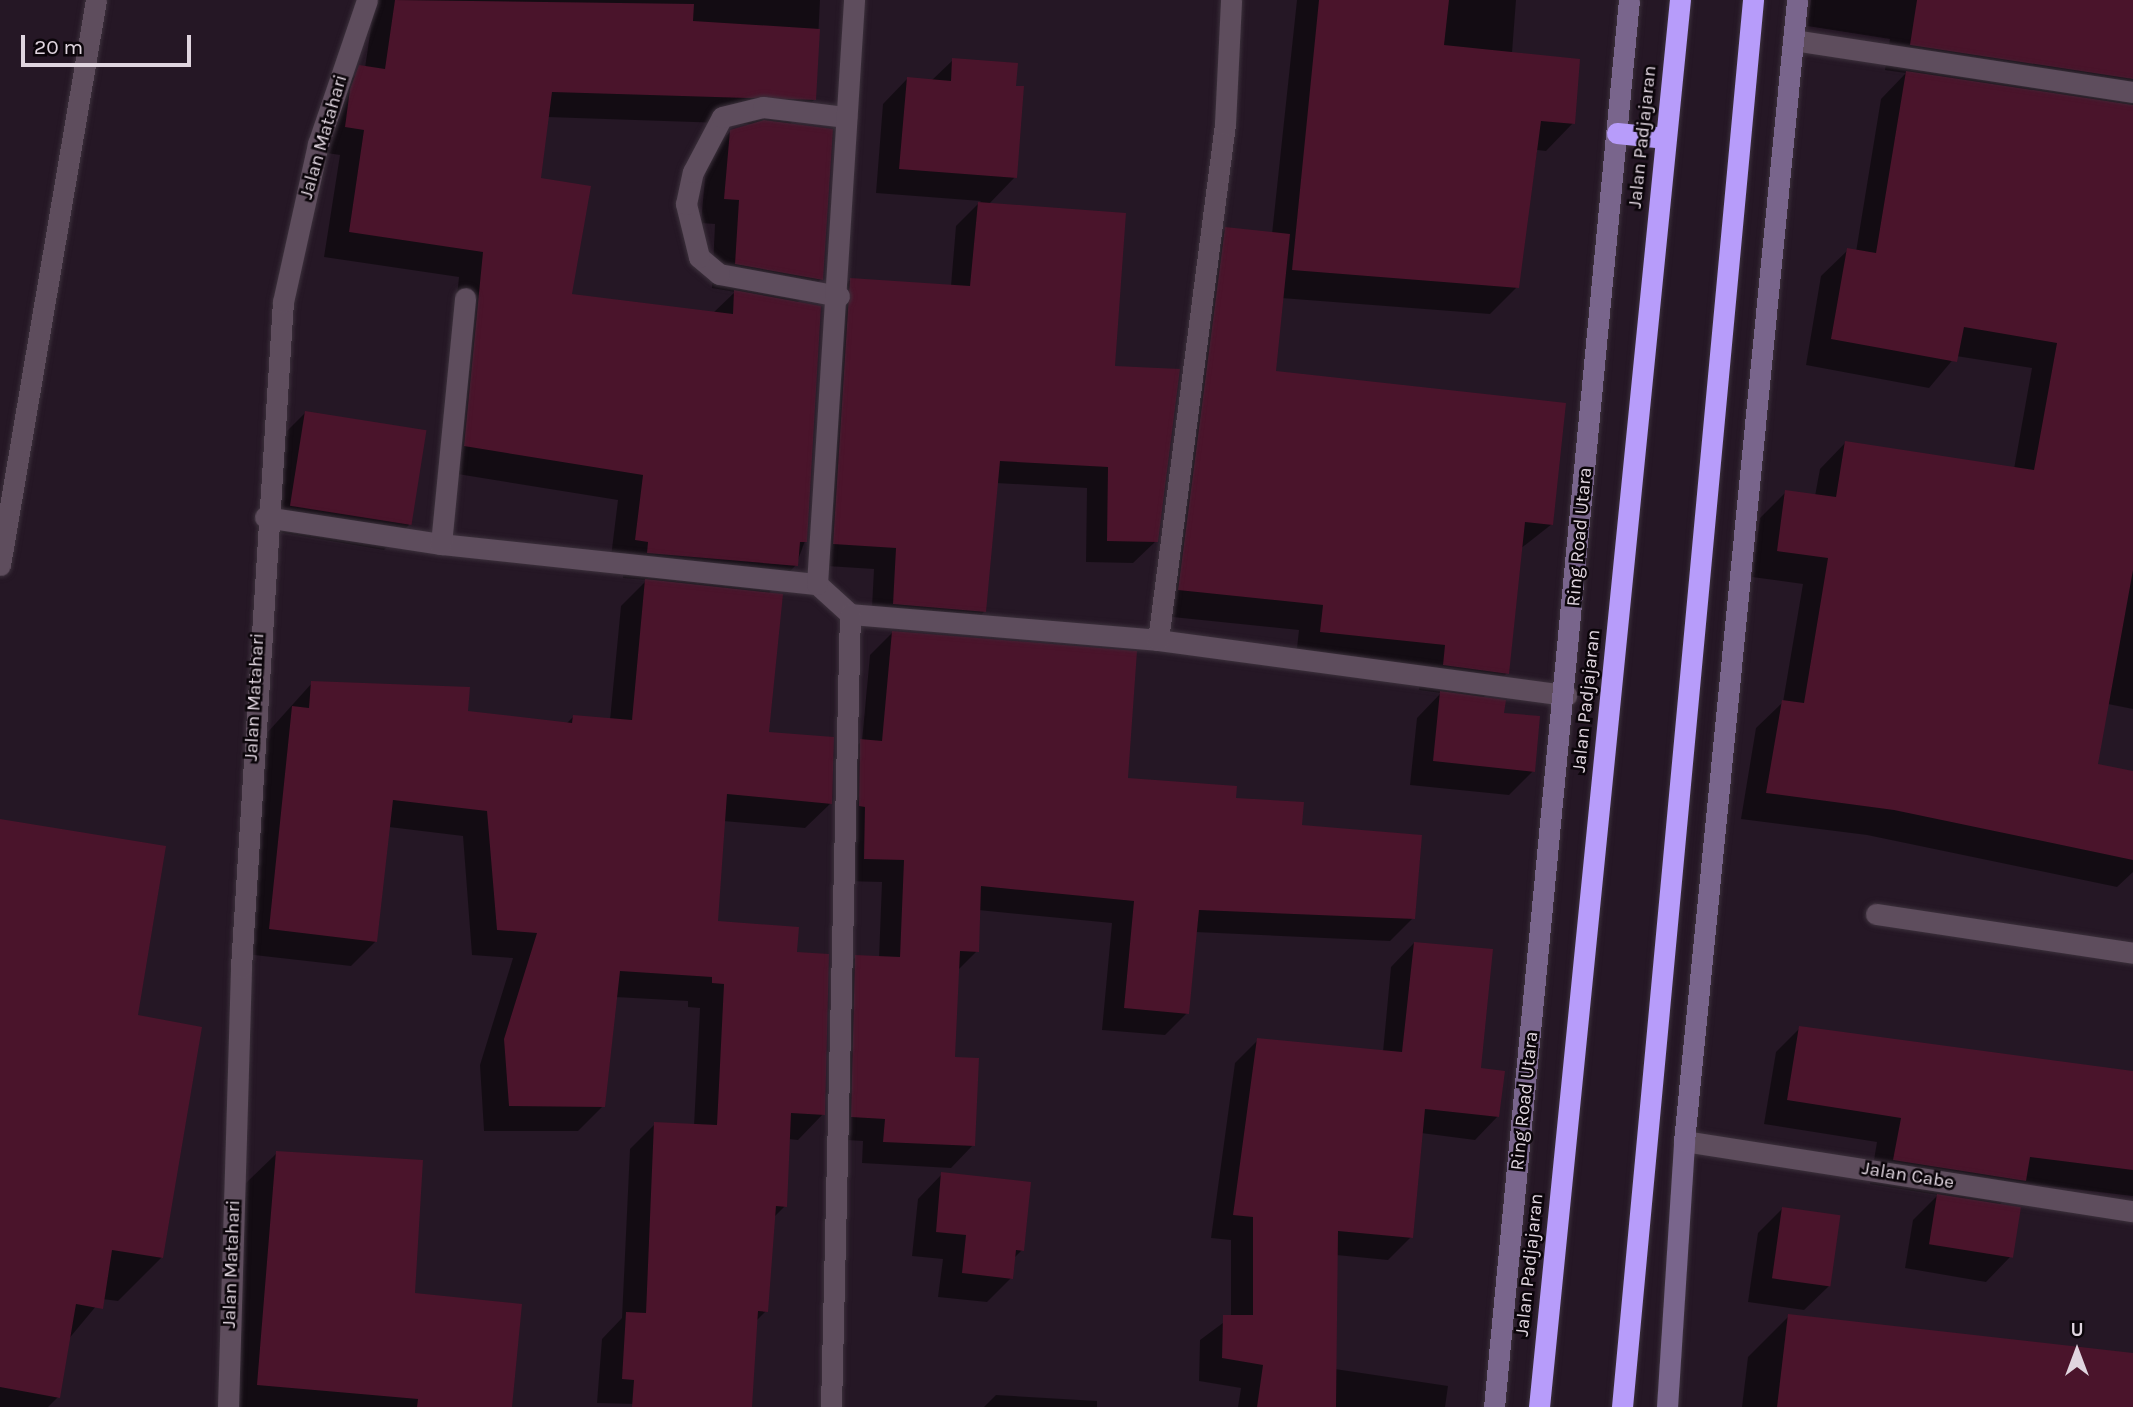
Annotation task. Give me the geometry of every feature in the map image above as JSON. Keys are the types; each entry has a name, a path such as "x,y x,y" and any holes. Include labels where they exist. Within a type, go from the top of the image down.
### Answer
{"highway":[{"name":"Jalan Padjajaran","path":"1539,1407 1679,0"},
{"path":"1622,1407 1754,0"},
{"path":"1617,133 1666,138"}],"street":[{"path":"0,565 5,506 96,0"},
{"name":"Jalan Matahari","path":"228,1407 240,967 265,517 283,302 318,144 367,0"},
{"path":"817,584 839,296 854,0"},
{"path":"1158,640 1224,124 1231,0"},
{"name":"Ring Road Utara","path":"1494,1407 1566,695 1629,0"},
{"path":"1667,1407 1684,1141 1797,0"},
{"path":"1793,40 2133,92"},
{"path":"839,296 719,274 699,257 686,204 693,172 722,117 763,107 846,117"},
{"path":"441,544 465,298"},
{"path":"265,517 441,544 817,584 850,614 1158,640 1566,695"},
{"path":"831,1407 850,614"},
{"path":"1876,915 2133,953"},
{"name":"Jalan Cabe","path":"1684,1141 2133,1210"}],"building":[{"path":"395,0 694,4 693,21 820,29 816,100 552,92 541,178 591,186 572,294 733,314 734,290 821,306 807,542 800,542 798,566 647,553 648,542 635,540 643,475 464,446 483,252 349,232 364,130 345,127 350,89 359,65 385,69"},
{"path":"1319,0 1449,0 1444,45 1580,59 1575,124 1541,121 1519,288 1292,270"},
{"path":"1917,0 2133,0 2133,79 1910,45"},
{"path":"952,58 1018,63 1016,86 1024,86 1017,178 899,169 907,77 951,81"},
{"path":"1906,71 2133,105 2133,570 2098,764 2133,771 2133,860 1894,810 1766,793 1782,700 1804,703 1828,558 1777,551 1785,490 1836,497 1845,441 2034,470 2057,343 1964,327 1957,362 1831,339 1847,248 1876,253"},
{"path":"764,120 833,129 823,280 735,264 739,200 724,199 730,130"},
{"path":"978,202 1126,213 1115,366 1180,369 1158,542 1107,541 1108,467 1000,461 986,612 893,604 896,548 833,544 850,278 970,286"},
{"path":"1225,227 1290,234 1276,371 1566,403 1553,525 1525,522 1509,674 1443,665 1445,645 1320,632 1323,605 1178,590"},
{"path":"305,411 426,430 411,525 290,506"},
{"path":"645,579 783,594 769,732 834,737 832,804 727,794 718,921 799,927 797,952 829,954 825,1115 791,1113 787,1207 776,1206 768,1312 758,1311 752,1407 632,1407 634,1380 622,1379 626,1312 646,1313 654,1122 717,1125 724,984 712,983 712,977 620,971 605,1107 509,1106 504,1039 537,933 497,930 487,811 393,800 377,942 269,929 292,706 309,708 311,681 470,687 468,711 572,723 573,715 632,720"},
{"path":"892,631 1137,651 1128,778 1237,786 1236,798 1304,802 1302,825 1422,835 1415,919 1199,910 1189,1014 1124,1008 1134,901 981,886 979,952 960,951 955,1057 979,1058 975,1146 883,1142 885,1119 851,1117 855,955 900,957 904,860 864,859 865,807 859,806 860,739 882,741"},
{"path":"1440,691 1506,700 1504,713 1540,716 1535,772 1433,761"},
{"path":"0,819 166,846 138,1015 202,1027 163,1258 112,1250 103,1309 76,1304 60,1398 0,1387"},
{"path":"1414,942 1493,949 1481,1068 1505,1071 1499,1117 1425,1109 1413,1238 1338,1231 1336,1407 1257,1407 1263,1365 1222,1358 1223,1315 1253,1315 1253,1217 1233,1215 1257,1038 1402,1052"},
{"path":"1799,1026 2133,1071 2133,1170 2030,1157 2026,1181 1893,1160 1901,1118 1787,1100"},
{"path":"276,1151 423,1160 415,1293 522,1304 512,1407 417,1407 418,1399 257,1385"},
{"path":"941,1172 1031,1182 1024,1251 1016,1250 1013,1279 962,1273 966,1235 936,1232"},
{"path":"1937,1194 2021,1207 2013,1258 1929,1244"},
{"path":"1782,1207 1840,1215 1830,1287 1772,1278"},
{"path":"1788,1314 2133,1353 2133,1407 1777,1407"}]}
